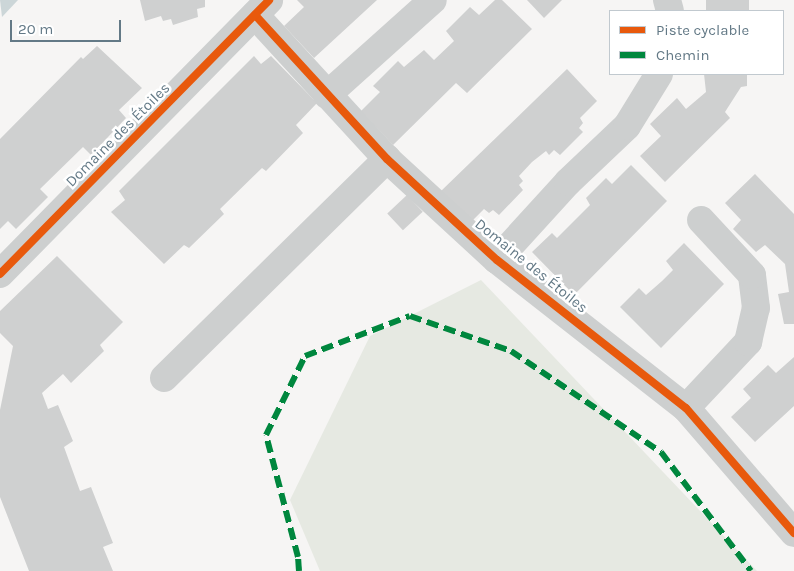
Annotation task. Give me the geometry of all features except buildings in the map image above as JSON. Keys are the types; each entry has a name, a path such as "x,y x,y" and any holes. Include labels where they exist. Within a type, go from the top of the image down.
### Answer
{"street":[{"path":"328,95 433,0"},
{"name":"Domaine des Étoiles","path":"0,274 262,8 328,95 387,159 497,260 686,408 794,533"},
{"name":"Domaine des Étoiles","path":"497,260 568,182 627,126 658,75"},
{"path":"164,378 387,159"},
{"path":"686,408 748,342 756,308 752,275 701,220"}],"shaded area":[{"path":"0,0 18,0 2,17"},
{"path":"481,280 757,571 320,571 290,500 370,336"}],"marked path":[{"path":"299,571 298,557 266,435 305,356 410,316 511,351 661,452 751,571"}],"cycle path":[{"path":"0,274 269,0"},
{"path":"255,15 387,159 497,260 686,408 794,533"}]}
